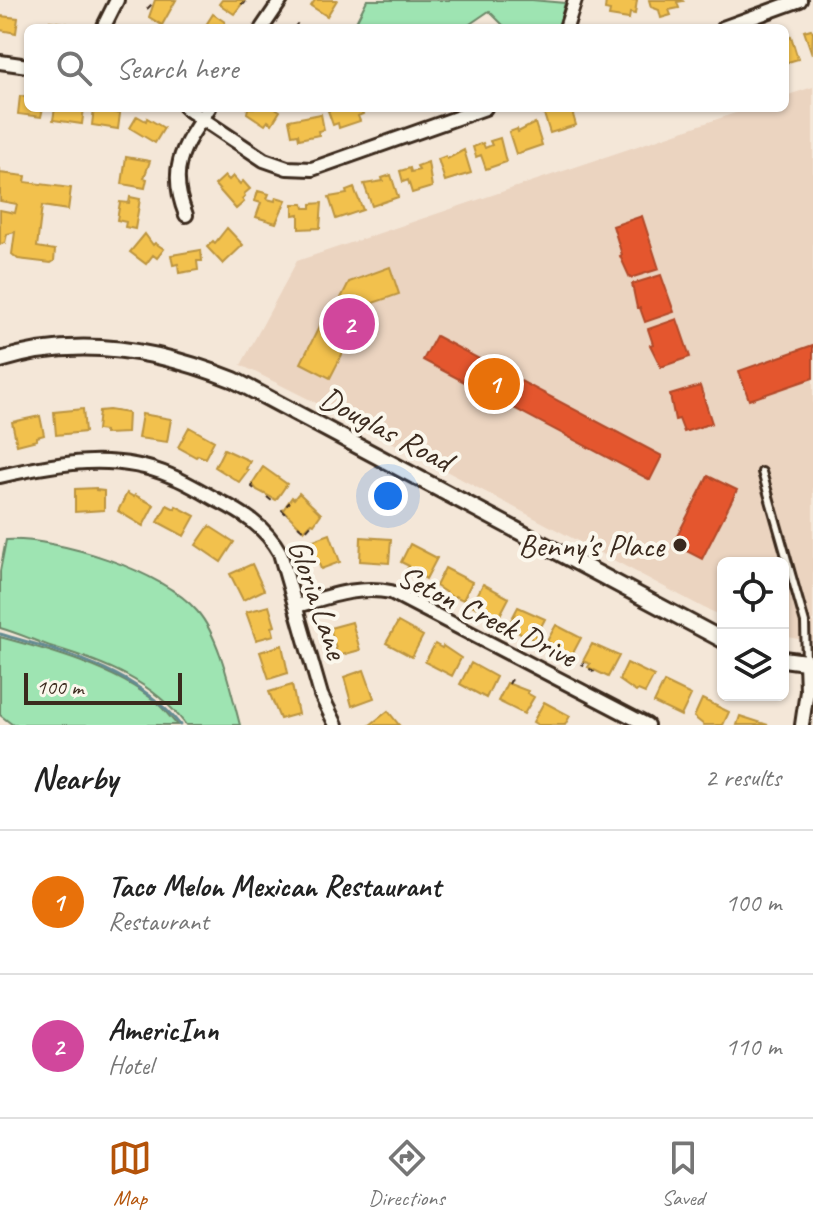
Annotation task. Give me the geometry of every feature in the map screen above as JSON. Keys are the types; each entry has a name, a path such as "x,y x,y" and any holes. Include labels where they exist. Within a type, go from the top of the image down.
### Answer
{"street":[{"path":"105,24 117,0"},
{"path":"265,24 281,0"},
{"path":"567,24 575,0"},
{"path":"734,24 800,0"},
{"path":"0,62 24,65"},
{"path":"186,215 177,193 177,172 182,152 205,114 264,160 300,170 337,161 474,112"},
{"name":"Douglas Road","path":"0,360 56,349 103,347 165,357 203,368 234,380 717,637"},
{"name":"Gloria Lane","path":"0,476 54,464 96,461 143,467 173,477 261,526 280,553 321,695 336,725"},
{"name":"Seton Creek Drive","path":"297,606 348,591 391,592 647,725"},
{"path":"789,660 810,663 802,725"}],"lane":[{"path":"762,472 805,623 810,663"}],"path":[{"path":"241,3 247,0"},
{"path":"147,9 152,4"},
{"path":"253,484 257,491"},
{"path":"267,497 273,502 275,499"},
{"path":"286,514 282,510 290,502"},
{"path":"298,526 305,532 313,523"},
{"path":"584,662 582,665 595,672"},
{"path":"509,684 511,680 514,681"}],"shaded area":[{"path":"813,87 813,642 789,637 789,557 717,557 717,613 241,365 297,261 738,112 789,112 789,95"}],"green space":[{"path":"367,0 532,0 565,3 559,24 502,24 489,11 470,24 355,24"},
{"path":"6,540 53,544 108,559 181,596 197,611 212,635 224,665 240,725 186,725 158,696 126,675 90,659 0,628 0,571"},
{"path":"0,637 102,670 140,690 177,725 13,725 0,715"}],"building: Homes":[{"path":"155,0 176,0 163,24 149,17"},
{"path":"222,0 245,0 234,14 219,4"},
{"path":"315,0 337,0 327,16 311,6"},
{"path":"606,0 637,0 635,14 630,13 629,19 609,16 610,11 605,10"},
{"path":"649,0 683,1 677,2 679,8 669,10 671,15 661,18 659,10 651,7"},
{"path":"213,14 225,22 224,24 207,24"},
{"path":"0,16 18,18 16,33 0,30"},
{"path":"811,29 813,32 812,54 804,31"},
{"path":"789,37 798,59 789,62"},
{"path":"20,96 24,96 24,112 42,112 41,117 18,114"},
{"path":"54,112 84,112 82,124 53,120"},
{"path":"94,112 120,114 118,129 92,125"},
{"path":"279,112 272,124 268,121 265,125 247,113"},
{"path":"328,112 362,112 358,116 360,121 339,128 338,123 333,125"},
{"path":"543,112 572,112 576,125 550,133"},
{"path":"321,114 324,130 318,131 319,135 299,139 298,134 292,135 289,120"},
{"path":"137,116 164,128 155,143 130,128"},
{"path":"535,123 542,145 516,154 509,132 517,129 518,132"},
{"path":"500,138 506,162 486,169 481,155 476,157 473,147 483,143 485,148 492,145 490,141"},
{"path":"464,150 471,173 445,181 438,159 446,156 447,159"},
{"path":"126,157 150,161 144,178 147,179 145,188 122,184"},
{"path":"428,162 432,187 412,193 408,180 403,182 400,171 410,168 411,172 419,170 417,166"},
{"path":"0,173 26,176 25,182 71,188 68,210 42,206 37,247 55,250 51,263 18,259 12,254 15,232 7,234 5,243 0,244 0,210 15,213 17,204 0,201"},
{"path":"391,175 398,197 372,206 364,184 383,181 382,178"},
{"path":"225,176 229,180 233,176 240,184 243,181 250,189 244,194 244,202 236,209 215,185"},
{"path":"354,188 363,210 336,219 329,197 347,194 346,191"},
{"path":"258,191 269,194 267,199 275,201 276,197 286,200 276,223 256,217 261,203 255,201"},
{"path":"130,197 140,199 135,229 125,227 126,222 117,220 120,202 129,203"},
{"path":"322,203 320,228 299,229 299,214 293,215 293,204 311,208 311,204"},
{"path":"227,228 243,245 223,264 207,247 213,241 215,243"},
{"path":"145,234 153,245 155,243 164,249 157,258 153,255 146,264 130,252"},
{"path":"201,250 202,261 197,261 198,270 179,273 178,264 173,265 171,255"},
{"path":"390,267 399,294 367,305 352,335 349,333 346,338 350,339 330,378 301,363 326,313 332,316 349,282"},
{"path":"83,409 85,432 56,435 54,412"},
{"path":"99,411 128,413 127,433 105,434 105,431 97,430"},
{"path":"142,414 171,419 167,442 138,438"},
{"path":"40,416 44,435 17,445 12,422"},
{"path":"189,427 214,441 205,458 196,457 178,447"},
{"path":"224,449 250,461 248,470 239,482 215,467"},
{"path":"263,467 287,484 276,500 252,484"},
{"path":"96,488 104,491 104,510 75,512 75,489"},
{"path":"127,493 154,505 143,526 118,511"},
{"path":"299,493 321,514 304,531 283,510"},
{"path":"167,505 195,516 184,536 158,522"},
{"path":"209,526 234,542 221,562 196,545"},
{"path":"330,534 340,562 321,569 318,561 315,563 308,542"},
{"path":"361,537 391,539 389,563 360,561"},
{"path":"410,544 437,558 426,579 407,569 409,566 401,562"},
{"path":"252,564 264,590 243,600 230,574"},
{"path":"445,568 472,582 463,600 436,586"},
{"path":"483,584 509,598 498,619 472,605"},
{"path":"269,606 275,626 272,627 274,635 256,640 246,612"},
{"path":"518,607 545,619 534,640 509,624"},
{"path":"352,622 360,650 338,656 330,628"},
{"path":"398,622 423,636 412,657 386,643"},
{"path":"556,625 581,638 572,655 552,648 553,645 547,641"},
{"path":"435,644 461,658 452,676 425,662"},
{"path":"592,644 619,656 608,677 583,661"},
{"path":"282,645 288,673 269,679 260,652"},
{"path":"471,663 496,677 486,698 460,684"},
{"path":"627,663 654,676 645,693 636,692 619,680"},
{"path":"364,670 374,698 352,706 344,677"},
{"path":"664,682 691,695 681,716 654,703"},
{"path":"507,683 528,691 534,697 524,714 498,701"},
{"path":"292,685 298,714 280,719 269,692"},
{"path":"702,699 729,712 723,725 704,725 694,717"},
{"path":"544,702 570,716 565,725 538,725 533,722"},
{"path":"388,711 399,725 370,725"},
{"path":"740,716 768,725 737,725"}],"building: Shops":[{"path":"642,216 659,269 630,278 620,256 613,226"},
{"path":"661,275 674,312 645,322 640,308 637,308 632,284"},
{"path":"677,319 690,357 661,367 650,345 653,344 648,329"},
{"path":"436,336 662,456 650,480 423,360"},
{"path":"813,345 813,378 749,400 739,371"},
{"path":"700,386 712,423 684,432 679,419 675,420 670,395"},
{"path":"708,476 737,490 702,559 673,544"}],"waterway":[{"path":"0,634 74,657 121,677 162,706 180,725"}],"place":[{"name":"AmericInn","path":"349,324"},
{"name":"Taco Melon Mexican Restaurant","path":"494,384"},
{"name":"Benny's Place","path":"680,545"}]}
